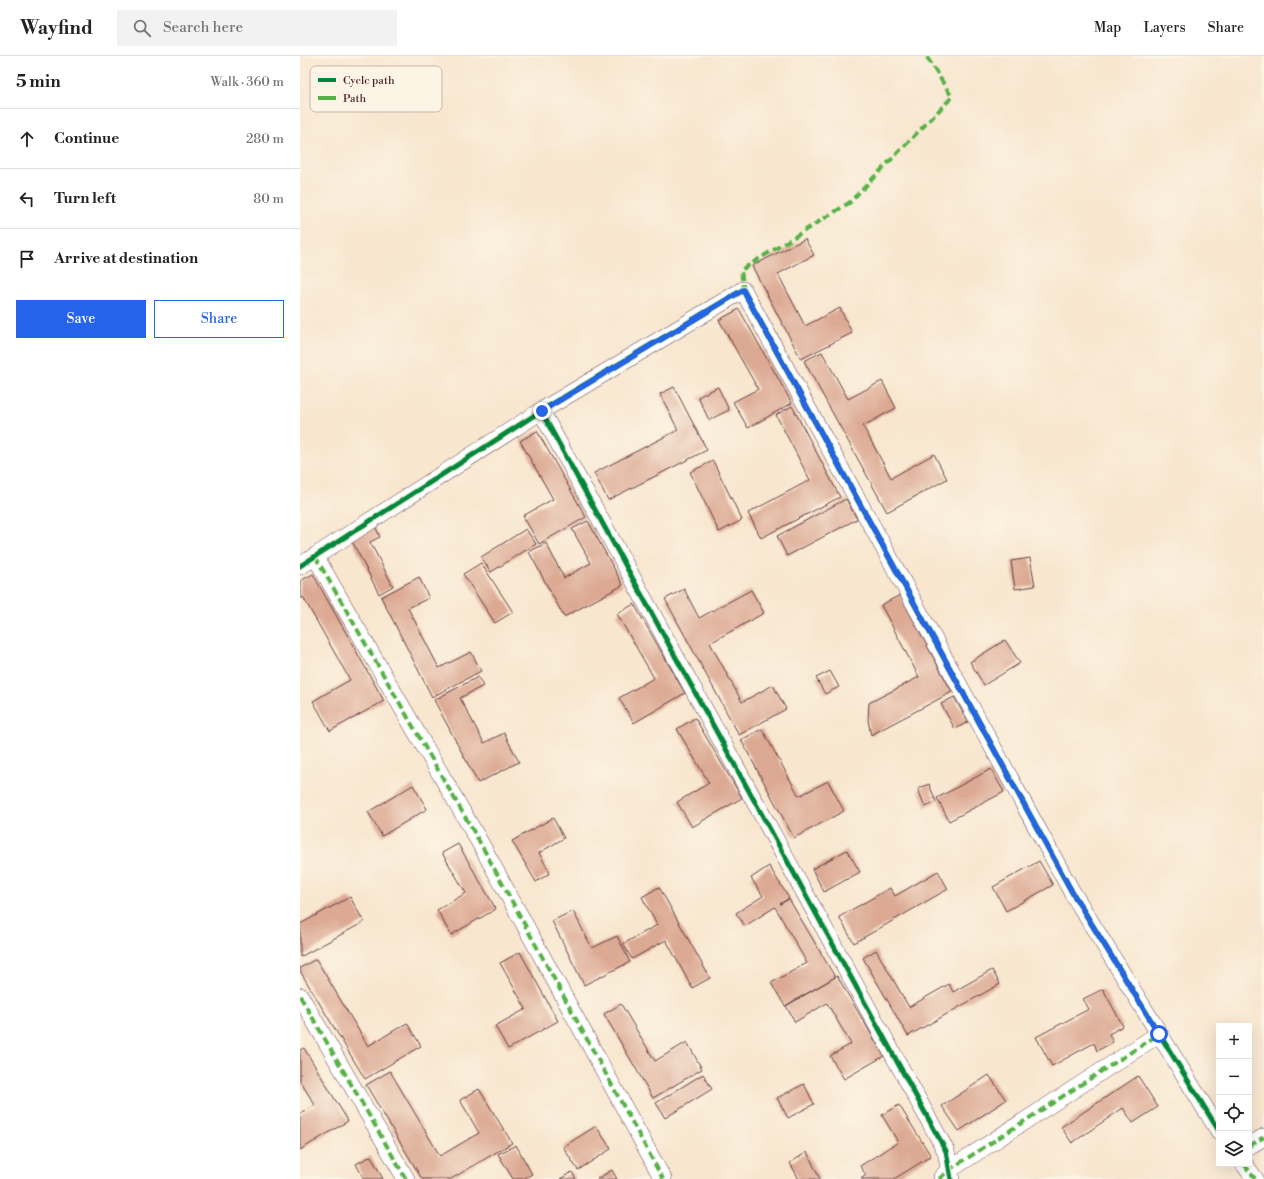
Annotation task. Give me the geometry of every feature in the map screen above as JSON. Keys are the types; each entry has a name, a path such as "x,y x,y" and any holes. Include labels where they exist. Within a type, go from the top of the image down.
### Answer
{"street":[{"path":"300,566 542,411 743,290 1072,892 1216,1126"},
{"path":"542,411 946,1151 946,1176"},
{"path":"315,556 483,848 663,1179"},
{"path":"300,996 406,1179"},
{"path":"946,1176 1159,1034"},
{"path":"1252,1144 1264,1137"},
{"path":"1246,1167 1255,1179"}],"building":[{"path":"805,239 814,255 778,274 805,326 840,308 852,333 801,359 752,266"},
{"path":"739,309 792,403 748,428 733,402 758,389 719,320"},
{"path":"822,352 848,399 882,381 896,408 863,426 891,478 934,454 947,479 887,512 804,361"},
{"path":"674,387 707,450 608,500 594,473 678,430 660,394"},
{"path":"718,387 729,410 709,420 698,397"},
{"path":"792,406 840,497 761,538 748,513 810,480 776,415"},
{"path":"537,431 586,517 539,544 523,516 553,499 520,441"},
{"path":"713,461 742,520 719,532 690,472"},
{"path":"846,499 857,519 787,556 777,536"},
{"path":"588,521 623,585 564,617 529,552 546,543 564,578 591,563 572,529"},
{"path":"375,526 380,537 370,542 393,586 379,594 351,539"},
{"path":"526,529 536,544 491,572 481,557"},
{"path":"1030,558 1035,586 1015,589 1011,561"},
{"path":"481,563 513,612 495,623 463,574"},
{"path":"313,574 384,701 330,731 313,701 350,680 303,597 300,599 300,581"},
{"path":"419,577 429,598 408,608 439,668 471,652 481,671 432,697 381,597"},
{"path":"684,589 699,618 751,590 764,613 710,643 742,702 773,685 786,709 739,735 665,599"},
{"path":"900,595 952,692 871,735 868,720 869,703 919,677 881,605"},
{"path":"634,604 685,693 634,723 619,698 654,678 617,614"},
{"path":"1005,640 1020,663 984,685 970,662"},
{"path":"830,671 839,687 825,694 816,678"},
{"path":"478,677 483,686 460,698 484,743 504,733 519,762 478,783 434,700"},
{"path":"954,697 968,722 955,729 941,704"},
{"path":"695,718 742,798 692,827 677,802 709,783 677,729"},
{"path":"762,729 799,796 828,781 844,811 794,838 741,740"},
{"path":"991,769 1004,792 949,821 937,798"},
{"path":"929,784 936,802 925,807 918,789"},
{"path":"413,785 427,809 382,836 368,812"},
{"path":"553,818 564,838 539,853 550,873 536,882 512,841"},
{"path":"458,844 496,909 451,935 437,910 466,893 442,853"},
{"path":"847,850 860,872 824,892 812,869"},
{"path":"1039,861 1053,885 1006,911 993,887"},
{"path":"769,866 789,898 780,904 789,899 835,977 785,1006 771,983 807,963 775,907 745,926 736,913 763,896 751,878"},
{"path":"938,871 948,889 854,943 839,917 890,888 895,896"},
{"path":"659,887 710,978 692,988 666,940 632,959 623,944 657,925 642,897"},
{"path":"350,897 364,922 300,957 300,924"},
{"path":"573,911 592,948 617,936 630,962 584,985 552,921"},
{"path":"876,950 909,1007 949,984 953,992 992,970 1000,984 908,1036 863,958"},
{"path":"520,952 558,1021 508,1049 495,1026 526,1009 500,963"},
{"path":"316,959 368,1046 407,1023 421,1046 365,1079 300,971 300,968"},
{"path":"837,976 884,1056 844,1079 830,1056 851,1044 827,1003 795,1022 786,1006"},
{"path":"1103,989 1123,1026 1109,1034 1113,1042 1097,1051 1094,1043 1052,1066 1036,1037 1089,1009 1083,999"},
{"path":"621,1004 655,1061 687,1042 702,1069 653,1098 604,1014"},
{"path":"304,1048 348,1121 300,1150 300,1114 315,1105 300,1081 300,1050"},
{"path":"390,1071 440,1156 479,1133 460,1100 479,1089 512,1143 451,1179 422,1179 366,1085"},
{"path":"703,1074 712,1089 665,1118 656,1103"},
{"path":"989,1075 1006,1100 959,1131 942,1106"},
{"path":"1138,1076 1158,1107 1133,1123 1123,1108 1072,1143 1061,1127"},
{"path":"804,1084 814,1104 788,1118 777,1098"},
{"path":"899,1105 931,1156 894,1179 861,1179 866,1175 860,1166 898,1142 882,1115"},
{"path":"596,1126 611,1149 578,1170 563,1147"},
{"path":"516,1145 532,1174 523,1179 513,1179 498,1154"},
{"path":"807,1152 820,1179 799,1179 790,1163"},
{"path":"371,1156 383,1179 364,1179 356,1164"},
{"path":"612,1170 617,1179 597,1179"},
{"path":"572,1172 576,1179 560,1179"}],"marked path":[{"path":"744,292 741,270 849,203 952,97 926,56"},
{"path":"315,556 483,848 663,1179"},
{"path":"300,996 406,1179"},
{"path":"939,1179 949,1170 1159,1034"},
{"path":"1252,1144 1264,1137"},
{"path":"1246,1167 1255,1179"}],"cycle path":[{"path":"300,566 541,411 743,290 1072,892 1216,1126"},
{"path":"541,411 946,1151 951,1179"}],"route":[{"path":"542,411 743,290 1072,892 1159,1034"}]}
